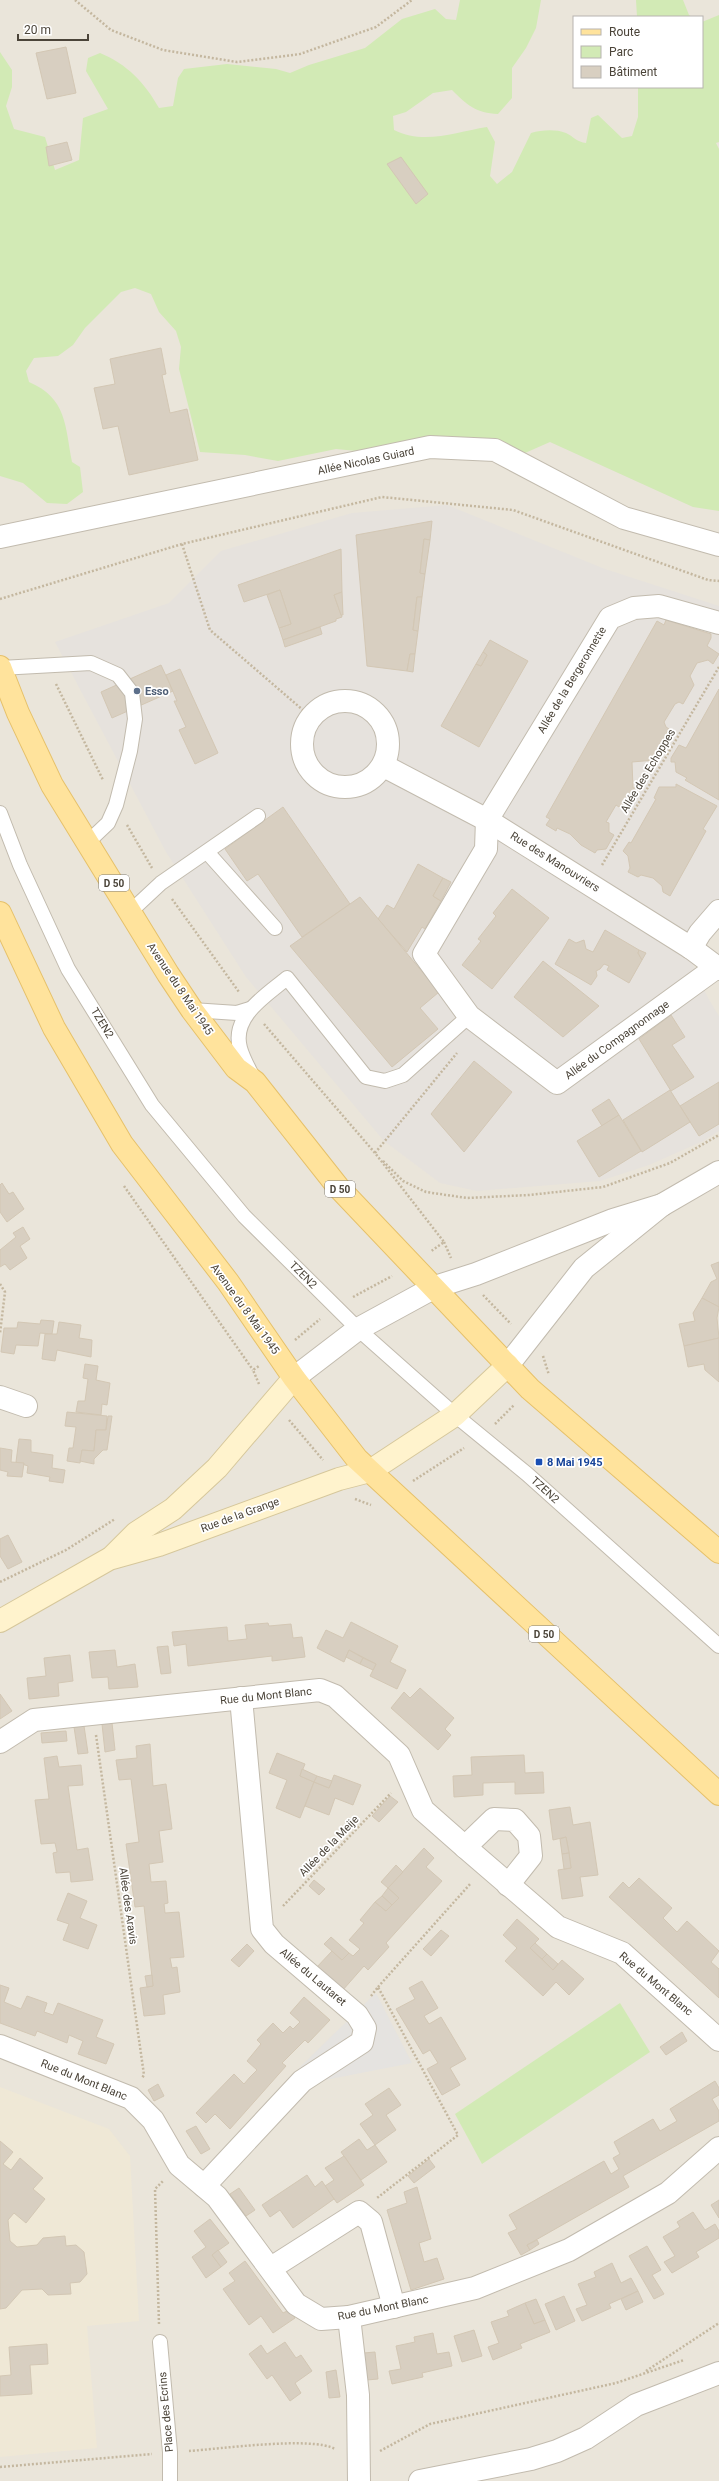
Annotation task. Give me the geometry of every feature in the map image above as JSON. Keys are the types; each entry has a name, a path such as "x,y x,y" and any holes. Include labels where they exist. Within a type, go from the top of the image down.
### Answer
{"main road":[{"name":"Avenue du 8 Mai 1945","path":"0,667 18,714 52,785 89,841 192,1010 236,1068 255,1082 338,1187 530,1389 719,1552"},
{"name":"Avenue du 8 Mai 1945","path":"0,912 54,1028 122,1144 228,1282 294,1378 357,1459 370,1471"},
{"name":"D 50","path":"370,1471 719,1794"}],"street":[{"name":"Allée Nicolas Guiard","path":"0,537 430,447 495,450 624,518 719,545"},
{"name":"Allée de la Bergeronnette","path":"487,820 610,618 634,608 659,606 719,623"},
{"path":"350,700 370,708 385,724 390,745 384,766 370,781 350,788 330,785 313,774 303,756 302,736 311,717 328,704 350,700"},
{"name":"Rue des Manouvriers","path":"384,766 487,820 691,948 718,968"},
{"name":"Allée du Compagnonnage","path":"487,820 486,848 424,954 469,1016 558,1083 718,968"},
{"path":"691,948 700,933 719,911"},
{"path":"508,1365 584,1268 662,1205 719,1172"},
{"path":"294,1378 358,1329 434,1287 476,1274 613,1220 662,1205"},
{"name":"Rue de la Grange","path":"0,1621 109,1559 159,1544 339,1479 370,1471 455,1415 508,1365"},
{"name":"Rue de la Grange","path":"109,1559 136,1533 173,1509 217,1468 294,1378"},
{"path":"0,1397 26,1406"},
{"name":"Rue du Mont Blanc","path":"0,1742 34,1720 320,1690 336,1696 399,1755 423,1810 558,1927 622,1953 719,2040"},
{"path":"241,1698 262,1928"},
{"path":"465,1847 494,1819 515,1820 529,1836 530,1856 508,1884"},
{"name":"Allée du Lautaret","path":"204,2186 302,2081 362,2042 365,2028 357,2015 274,1944 262,1928"},
{"name":"Rue du Mont Blanc","path":"0,2046 131,2098 152,2120 179,2165 217,2197 271,2268 296,2304 321,2319 349,2317 475,2288 569,2250 668,2193 719,2148"},
{"path":"271,2268 359,2212 371,2222 394,2307"},
{"path":"349,2317 358,2395 359,2481"},
{"path":"420,2481 531,2459 557,2451 586,2438 636,2405 719,2373"}],"lane":[{"path":"0,667 91,664 118,675 132,693 135,719 130,751 116,805 108,823 89,841"},
{"name":"TZEN2","path":"0,813 20,865 68,969 152,1105 244,1216 334,1307 358,1329 455,1415 527,1474 719,1646"},
{"path":"131,911 161,883 258,816"},
{"path":"207,852 275,928"},
{"path":"255,1082 240,1047 240,1027 250,1009 287,978 366,1077 385,1081 403,1075 469,1016"},
{"path":"192,1010 237,1012 250,1009"},
{"name":"Place des Ecrins","path":"160,2342 170,2452 170,2481"}],"path":[{"path":"75,0 111,30 163,50 237,62 300,54 376,27 412,0"},
{"path":"0,598 8,597 182,544 382,497 513,510 708,580 719,581"},
{"path":"182,544 210,630 311,717"},
{"path":"47,665 116,805 161,883 250,1009 375,1153 444,1242 412,1265 334,1307 278,1355 253,1370 259,1385 254,1391"},
{"name":"Allée des Echoppes","path":"590,884 719,666"},
{"path":"375,1153 457,1055 459,1049"},
{"path":"375,1153 403,1181 426,1192 467,1198 529,1195 603,1187 670,1163 719,1135"},
{"path":"0,1284 5,1292 0,1333"},
{"path":"0,1582 66,1550 117,1518"},
{"name":"Allée des Aravis","path":"93,1713 144,2075 131,2098"},
{"name":"Allée de la Meije","path":"262,1928 408,1775"},
{"path":"357,2015 378,1987 486,1866"},
{"path":"359,2212 458,2135 378,1987"},
{"path":"160,2342 155,2189 179,2165"},
{"path":"642,2374 719,2323"}],"shaded area":[{"path":"0,0 719,0 719,2481 0,2481"},
{"path":"447,505 605,569 719,606 719,927 688,954 708,998 719,1016 719,1131 703,1141 649,1165 600,1181 477,1191 440,1183 384,1141 246,977 166,852 55,642 169,603 221,551 352,513"},
{"path":"376,1993 412,2063 315,2082 299,2068"},
{"path":"0,2087 109,2129 130,2156 139,2321 87,2326 97,2448 0,2457"}],"green space":[{"path":"460,0 541,0 536,28 526,48 512,68 512,98 498,114 484,112 472,107 452,90 433,93 406,112 393,116 394,130 417,137 440,136 487,127 495,142 490,176 497,184 512,172 531,133 553,130 566,133 586,143 591,118 598,115 622,138 632,136 638,117 638,88 703,88 703,22 719,15 719,142 716,143 719,149 719,511 693,507 550,442 525,453 487,450 388,454 336,449 278,461 245,455 200,452 179,369 181,347 176,331 159,312 151,294 135,288 121,292 85,328 73,345 58,356 34,358 26,371 29,382 51,396 62,414 72,462 80,467 83,492 67,504 47,503 23,483 0,476 0,52 12,70 12,87 6,106 14,129 45,137 55,170 79,160 83,118 108,109 86,71 88,58 100,53 110,57 134,75 148,90 159,108 173,106 178,78 184,69 227,64 276,69 290,73 309,65 365,48 402,19 435,9 446,19 456,20"},
{"path":"636,0 683,0 690,16 637,16"},
{"path":"620,2003 650,2052 482,2164 455,2114"}],"building":[{"path":"66,47 76,93 47,99 36,53"},
{"path":"67,142 72,160 49,166 46,147"},
{"path":"401,157 428,194 416,204 387,164"},
{"path":"161,348 166,374 162,375 170,413 187,409 198,460 129,475 118,426 103,429 94,388 115,384 110,359"},
{"path":"432,521 430,540 424,539 420,573 425,574 422,597 417,597 413,630 418,631 415,654 410,654 407,671 367,666 356,535"},
{"path":"424,539 430,540 425,574 420,573"},
{"path":"341,549 342,592 334,595 342,617 336,619 336,621 283,640 279,628 291,624 280,590 244,602 238,585"},
{"path":"280,590 291,624 279,628 267,595"},
{"path":"342,592 343,615 341,615 334,595"},
{"path":"417,597 422,597 418,631 413,630"},
{"path":"666,620 711,634 711,638 707,646 719,654 713,664 708,660 697,663 690,676 694,685 683,704 679,702 675,704 664,722 666,727 669,729 656,752 659,754 655,760 632,762 633,788 638,787 639,792 631,806 625,802 619,807 616,805 606,822 609,823 609,832 614,835 606,849 597,850 595,853 581,845 570,834 557,828 556,831 546,825 550,819 546,817 657,621 664,625"},
{"path":"320,627 322,634 285,647 283,640"},
{"path":"490,640 528,661 479,747 441,726 476,664 481,666 487,655 483,652"},
{"path":"483,652 487,655 481,666 476,664"},
{"path":"410,654 415,654 413,672 407,671"},
{"name":"Esso","path":"161,665 173,691 112,718 101,692"},
{"path":"180,669 218,753 195,764 179,730 186,727 174,701 177,701 166,675"},
{"path":"719,689 719,800 685,780 687,778 676,772 675,762 671,762 671,758 679,745 686,748"},
{"path":"676,784 717,806 703,829 706,831 670,896 663,892 662,886 653,878 641,875 638,877 628,872 630,868 628,856 623,851 629,842 631,843 656,799 654,798 659,787 676,787"},
{"path":"283,807 350,904 302,937 258,874 247,881 225,849"},
{"path":"418,864 443,878 433,896 441,901 425,929 422,927 407,952 378,919 387,905 394,909"},
{"path":"443,878 451,882 441,901 433,896"},
{"path":"512,889 549,918 492,989 462,965 481,941 478,939 496,916 493,913"},
{"path":"360,897 439,992 420,1008 438,1029 392,1067 290,946"},
{"path":"605,930 639,950 638,953 642,960 629,983 607,970 609,966 604,964 596,971 597,976 591,985 555,964 569,939 576,943 584,940 586,949 593,952"},
{"path":"639,950 646,953 642,960 638,953"},
{"path":"543,961 599,1006 563,1037 514,997"},
{"path":"671,1015 685,1037 672,1045 694,1077 671,1091 639,1039"},
{"path":"474,1061 512,1092 464,1152 431,1114"},
{"path":"719,1082 719,1124 699,1136 680,1106"},
{"path":"670,1090 690,1122 642,1152 623,1120"},
{"path":"609,1099 619,1115 602,1126 592,1110"},
{"path":"619,1115 641,1151 599,1177 577,1141"},
{"path":"2,1183 9,1194 13,1192 24,1209 7,1222 0,1212 0,1185"},
{"path":"23,1227 30,1239 20,1246 27,1258 10,1270 5,1264 0,1267 0,1250 16,1237 13,1233"},
{"path":"719,1262 719,1307 702,1298 711,1282 717,1279 711,1265"},
{"path":"702,1298 719,1307 717,1318 719,1338 684,1346 679,1324 695,1321 693,1313"},
{"path":"41,1320 54,1321 52,1334 40,1333 38,1346 16,1345 14,1354 1,1352 4,1328 17,1328 18,1322 40,1324"},
{"path":"59,1322 81,1325 79,1338 92,1340 91,1357 57,1350 55,1361 42,1359 45,1334 57,1334"},
{"path":"719,1338 719,1382 705,1370 704,1364 688,1367 684,1346"},
{"path":"85,1364 98,1366 96,1380 110,1383 107,1405 102,1404 101,1415 76,1412 78,1401 85,1401 88,1379 83,1378"},
{"path":"67,1412 107,1416 106,1430 96,1430 94,1451 82,1450 80,1463 67,1461 69,1448 73,1448 76,1427 65,1426"},
{"path":"108,1416 112,1416 107,1450 103,1450 94,1459 94,1464 80,1461 82,1450 94,1451 96,1430 106,1430"},
{"path":"19,1439 31,1440 31,1452 53,1455 52,1468 65,1470 63,1483 49,1481 50,1477 27,1473 28,1466 16,1462"},
{"path":"0,1448 12,1450 11,1462 24,1463 22,1477 7,1476 8,1472 0,1470"},
{"path":"8,1535 22,1562 8,1569 0,1556 0,1539"},
{"path":"351,1622 398,1646 390,1662 406,1670 397,1689 370,1676 376,1664 349,1650 344,1662 317,1648 326,1630 343,1638"},
{"path":"268,1623 269,1626 291,1624 293,1638 302,1637 305,1657 272,1661 272,1656 188,1666 186,1644 174,1646 172,1632 227,1627 228,1641 247,1639 245,1625"},
{"path":"168,1646 171,1673 161,1674 157,1647"},
{"path":"115,1650 117,1667 135,1664 138,1687 109,1689 108,1677 92,1678 89,1652"},
{"path":"349,1650 363,1658 360,1664 346,1657"},
{"path":"70,1655 73,1681 58,1683 59,1696 29,1699 27,1678 46,1676 44,1658"},
{"path":"363,1658 376,1664 373,1670 360,1664"},
{"path":"420,1688 454,1718 445,1729 451,1735 438,1750 391,1708 404,1692 410,1698"},
{"path":"0,1694 12,1711 0,1719"},
{"path":"112,1723 115,1750 105,1752 102,1724"},
{"path":"84,1726 88,1753 78,1754 74,1727"},
{"path":"66,1731 67,1741 42,1743 41,1733"},
{"path":"150,1744 153,1786 166,1784 172,1829 159,1831 163,1862 149,1864 151,1882 166,1881 168,1903 164,1904 165,1913 179,1912 184,1957 170,1958 172,1968 177,1967 180,1992 163,1995 165,2014 144,2016 140,1988 153,1986 144,1906 135,1907 126,1844 139,1842 131,1779 119,1780 116,1760 137,1758 136,1746"},
{"path":"277,1753 305,1764 300,1776 314,1782 300,1818 276,1808 287,1780 269,1773"},
{"path":"524,1755 525,1773 543,1772 544,1793 515,1794 515,1782 483,1783 483,1795 454,1797 453,1776 472,1775 471,1757"},
{"path":"57,1756 59,1767 81,1765 83,1785 68,1786 77,1850 88,1848 93,1880 71,1882 70,1872 56,1873 53,1853 57,1852 55,1843 41,1844 35,1800 49,1799 44,1758"},
{"path":"302,1769 317,1776 314,1782 300,1776"},
{"path":"334,1775 361,1785 353,1805 335,1798 329,1815 305,1806 314,1782 329,1788"},
{"path":"317,1776 332,1781 329,1788 314,1782"},
{"path":"390,1796 398,1802 379,1822 372,1816"},
{"path":"570,1807 573,1825 590,1822 598,1875 580,1877 583,1896 562,1899 558,1870 571,1868 569,1853 566,1837 553,1840 549,1810"},
{"path":"566,1837 569,1853 562,1854 560,1839"},
{"path":"424,1848 434,1858 426,1867 442,1881 386,1943 389,1947 368,1970 364,1966 342,1991 316,1968 332,1951 342,1960 349,1953 353,1956 360,1949 349,1940 364,1923 360,1920 375,1902 386,1911 399,1898 388,1888"},
{"path":"569,1853 571,1868 564,1869 562,1854"},
{"path":"396,1865 403,1872 388,1888 381,1882"},
{"path":"639,1878 672,1908 663,1918 677,1932 687,1921 719,1951 711,1962 719,1969 719,1998 609,1897 623,1882 629,1888"},
{"path":"314,1880 325,1889 319,1895 309,1886"},
{"path":"388,1888 399,1898 392,1905 382,1896"},
{"path":"68,1893 87,1901 80,1918 97,1925 88,1949 63,1940 69,1924 57,1920"},
{"path":"382,1896 392,1905 386,1911 375,1902"},
{"path":"517,1919 539,1939 530,1948 553,1970 562,1960 584,1979 569,1995 556,1982 543,1996 505,1961 517,1948 503,1935"},
{"path":"441,1930 449,1936 431,1956 423,1949"},
{"path":"331,1937 349,1953 342,1960 324,1944"},
{"path":"535,1943 547,1954 542,1959 530,1948"},
{"path":"247,1944 254,1951 239,1967 231,1960"},
{"path":"547,1954 558,1964 553,1970 542,1959"},
{"path":"152,1975 153,1986 147,1987 145,1976"},
{"path":"422,1981 438,2008 424,2016 429,2024 441,2017 466,2059 450,2068 460,2085 442,2095 427,2069 438,2063 430,2050 423,2054 396,2009 415,1999 409,1988"},
{"path":"0,1985 9,1988 4,2002 21,2009 27,1996 47,2003 44,2012 53,2015 58,2003 103,2020 96,2037 114,2044 106,2064 78,2054 83,2041 69,2035 67,2043 37,2031 35,2036 0,2023"},
{"path":"304,1997 330,2020 308,2043 305,2040 282,2063 286,2066 230,2129 215,2114 206,2123 196,2113 234,2074 244,2084 257,2070 247,2061 261,2044 257,2040 273,2023 283,2033 290,2026 293,2029 300,2022 290,2013"},
{"path":"682,2032 687,2041 666,2055 660,2047"},
{"path":"715,2081 719,2088 719,2095 712,2099 719,2111 719,2121 623,2176 629,2187 527,2245 530,2250 521,2255 508,2233 517,2229 509,2215 604,2161 611,2174 619,2169 613,2158 620,2154 614,2142 653,2119 660,2131 677,2121 670,2109"},
{"path":"158,2084 164,2096 154,2101 148,2090"},
{"path":"389,2088 401,2105 386,2115 396,2130 375,2145 360,2124 373,2115 365,2104"},
{"path":"196,2126 210,2149 201,2154 186,2131"},
{"path":"359,2139 367,2150 375,2145 387,2162 361,2180 341,2152"},
{"path":"0,2141 13,2152 3,2164 11,2170 20,2158 43,2178 33,2189 45,2199 26,2223 14,2213 8,2220 10,2241 17,2247 37,2245 43,2238 65,2236 66,2246 76,2245 84,2252 87,2274 80,2282 70,2283 71,2294 48,2295 42,2289 22,2290 6,2308 0,2309"},
{"path":"344,2156 364,2185 337,2203 325,2186 334,2180 325,2168"},
{"path":"429,2159 435,2167 414,2183 408,2176"},
{"path":"307,2175 315,2187 322,2181 334,2199 293,2228 280,2210 270,2217 262,2205"},
{"path":"417,2187 431,2239 419,2243 424,2262 437,2258 444,2279 411,2290 387,2210 407,2203 404,2192"},
{"path":"239,2188 255,2210 246,2216 230,2194"},
{"path":"719,2200 719,2218 711,2205"},
{"path":"693,2212 705,2230 715,2224 719,2231 719,2238 696,2252 699,2257 672,2273 664,2262 675,2256 663,2237 680,2227 677,2222"},
{"path":"210,2219 229,2243 212,2255 221,2267 206,2278 192,2257 206,2247 194,2231"},
{"path":"537,2240 539,2244 530,2250 527,2245"},
{"path":"647,2246 661,2270 652,2275 664,2294 654,2299 629,2256"},
{"path":"218,2250 227,2262 221,2267 212,2255"},
{"path":"245,2261 283,2313 289,2310 295,2318 273,2333 261,2316 249,2325 223,2289 235,2281 229,2273"},
{"path":"612,2263 621,2283 631,2278 638,2291 609,2304 611,2308 582,2321 576,2309 587,2305 578,2284 596,2277 594,2272"},
{"path":"638,2291 643,2302 626,2310 621,2299"},
{"path":"564,2296 575,2321 556,2330 545,2304"},
{"path":"536,2299 545,2320 534,2324 525,2303"},
{"path":"525,2303 534,2324 545,2320 550,2332 520,2344 522,2348 493,2360 488,2347 499,2343 491,2322 509,2316 507,2311"},
{"path":"474,2330 482,2356 462,2362 454,2336"},
{"path":"433,2333 437,2354 449,2352 452,2366 422,2373 423,2377 392,2384 389,2371 401,2369 396,2346 415,2342 414,2337"},
{"path":"285,2342 296,2358 301,2355 312,2371 295,2383 301,2393 290,2401 272,2375 267,2379 249,2354 261,2345 267,2354"},
{"path":"47,2344 48,2364 30,2365 32,2394 0,2396 0,2376 11,2375 9,2347"},
{"path":"375,2352 378,2379 367,2380 364,2353"},
{"path":"336,2370 340,2397 329,2398 326,2372"}],"place":[{"name":"Esso","path":"137,691"},
{"name":"8 Mai 1945","path":"539,1462"}]}
